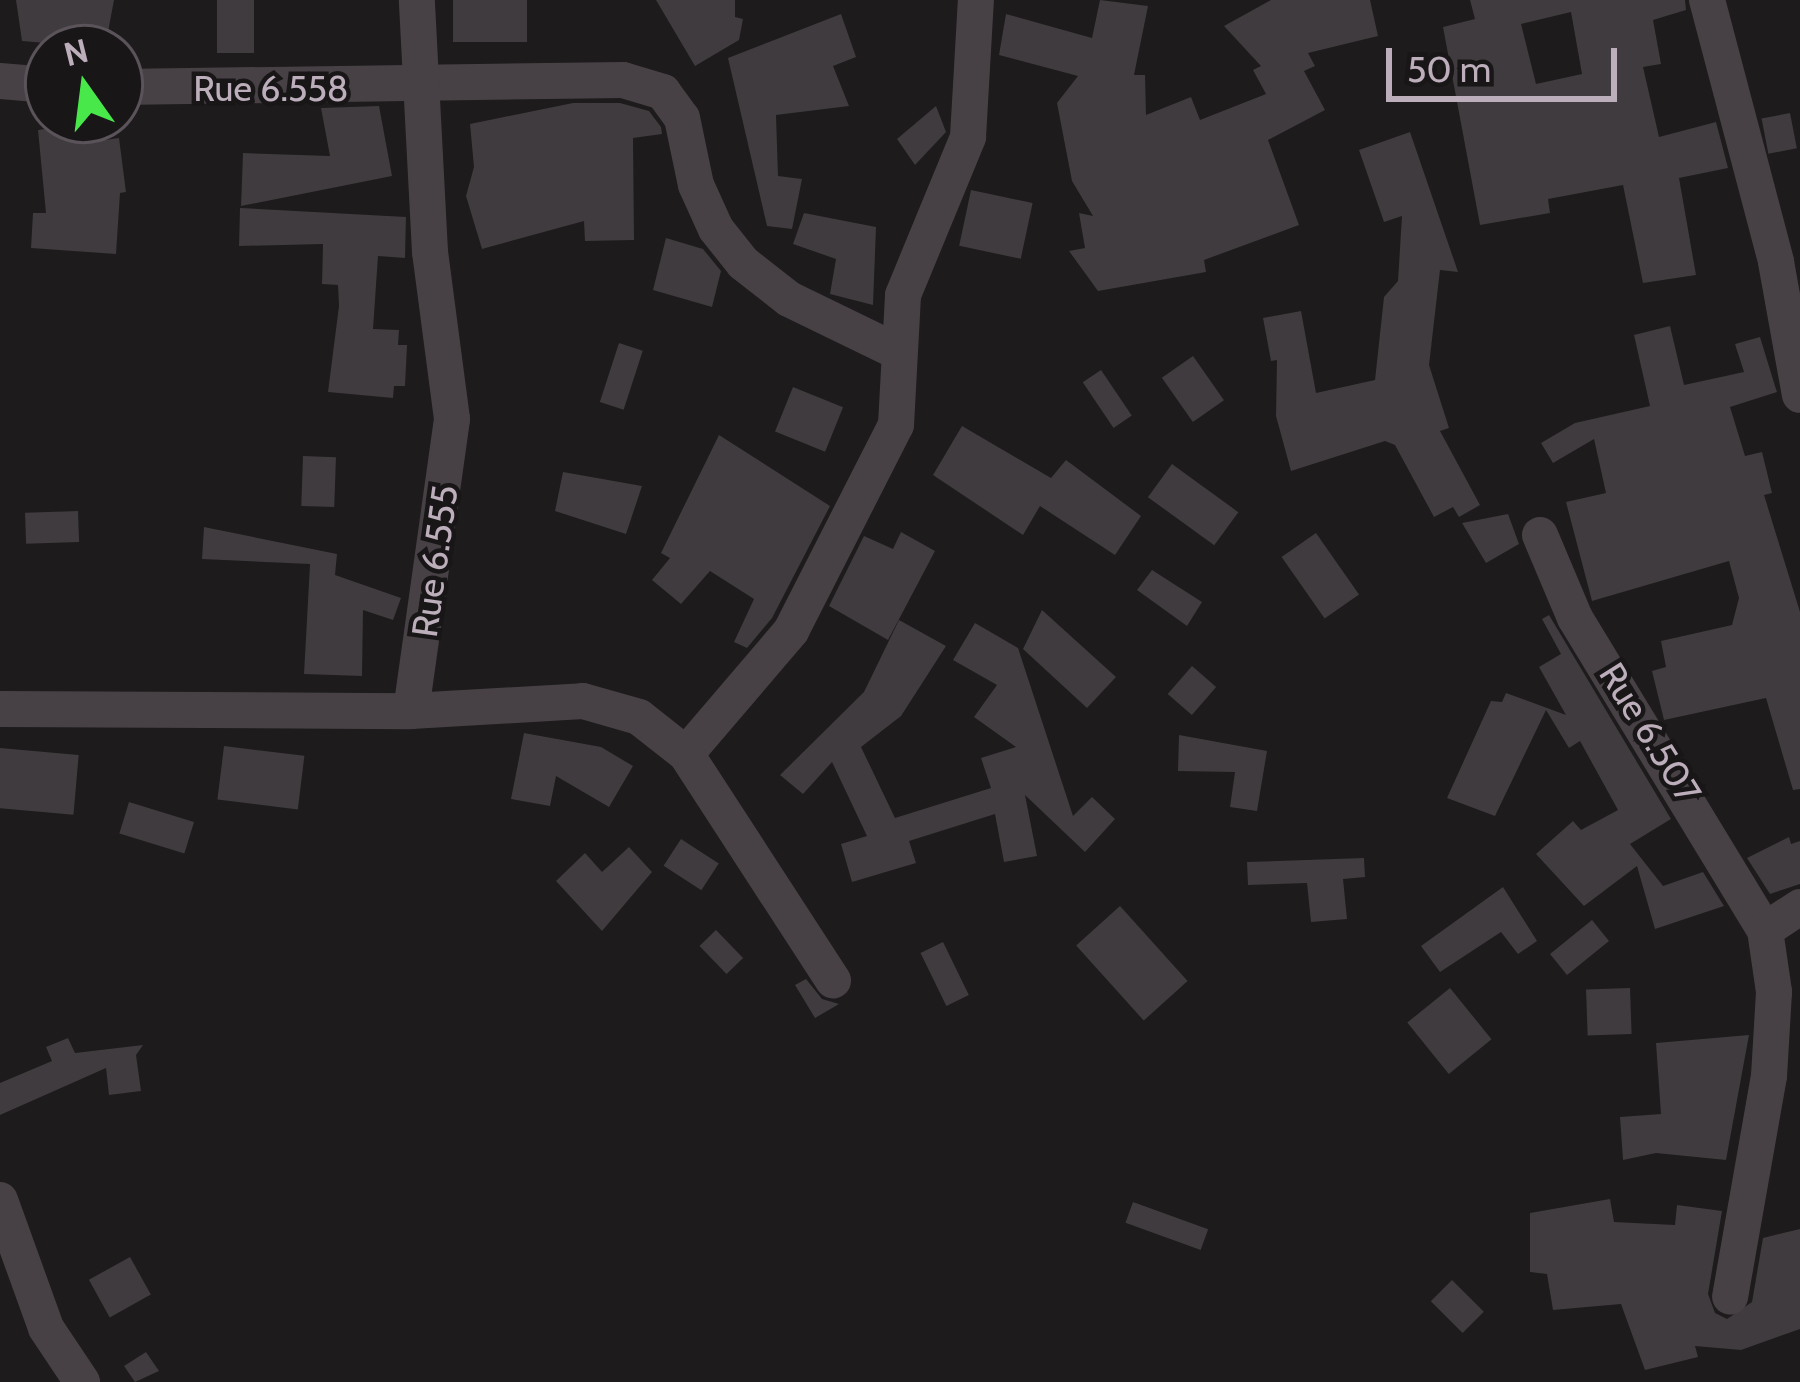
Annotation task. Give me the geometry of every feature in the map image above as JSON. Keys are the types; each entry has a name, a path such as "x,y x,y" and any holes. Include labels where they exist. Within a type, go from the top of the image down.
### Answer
{"street":[{"name":"Rue 6.555","path":"411,712 452,419 430,252 417,0"},
{"path":"686,754 790,631 843,517 881,463 896,425 896,352 903,296 968,137 976,0"},
{"path":"1707,0 1776,262 1800,395"},
{"name":"Rue 6.558","path":"144,88 422,88 623,80 663,92 682,118 696,184 716,229 743,263 789,299 896,352"},
{"name":"Rue 6.507","path":"1540,535 1575,618 1765,930"},
{"path":"0,710 411,712 583,701 639,717 686,754 833,980"},
{"path":"1730,1297 1769,1076 1774,992 1765,930 1800,907"},
{"path":"0,1200 46,1328 82,1382"}],"building":[{"path":"16,0 114,0 110,24 24,24 22,41"},
{"path":"217,0 254,0 254,53 217,53"},
{"path":"453,0 527,0 527,42 453,42"},
{"path":"656,0 735,0 735,17 743,19 739,40 695,66"},
{"path":"1100,0 1148,6 1134,75 1145,75 1146,115 1191,97 1200,120 1266,94 1253,70 1261,66 1224,26 1271,0 1370,0 1378,36 1308,53 1315,66 1304,71 1325,110 1268,140 1299,225 1204,260 1206,272 1098,291 1069,251 1085,248 1079,213 1093,216 1072,181 1057,103 1078,76 999,55 1006,14 1092,38"},
{"path":"1470,0 1685,0 1686,10 1653,20 1661,64 1643,67 1659,137 1716,122 1728,168 1679,178 1696,275 1643,283 1623,185 1548,199 1550,213 1480,225 1443,27 1475,19","holes":["1571,12 1582,74 1536,84 1521,24"]},
{"path":"841,14 856,57 833,66 849,106 776,115 778,176 802,179 792,229 767,226 728,58"},
{"path":"573,103 620,103 649,111 661,127 662,134 633,138 634,240 585,241 584,221 482,249 466,196 474,167 470,124"},
{"path":"379,106 392,176 241,206 243,153 330,156 321,108"},
{"path":"936,106 946,132 915,165 897,139"},
{"path":"1790,113 1797,148 1768,154 1762,119"},
{"path":"1410,132 1458,272 1440,270 1429,365 1449,428 1440,431 1480,505 1459,517 1453,507 1434,517 1395,445 1385,441 1291,471 1276,416 1277,360 1271,361 1263,318 1301,311 1316,393 1375,380 1384,297 1398,281 1402,216 1384,222 1359,150"},
{"path":"39,144 120,144 126,192 120,193 116,254 31,248 33,213 46,213"},
{"path":"971,190 1033,203 1021,259 959,246"},
{"path":"240,208 406,217 405,258 378,256 373,329 399,330 398,345 407,345 405,386 394,386 393,398 328,392 339,306 338,285 322,284 323,244 239,246"},
{"path":"804,213 876,227 873,305 830,294 836,259 793,244"},
{"path":"666,238 703,249 721,271 712,307 653,290"},
{"path":"1670,326 1684,385 1744,372 1735,344 1760,337 1777,392 1730,407 1745,456 1762,452 1772,493 1764,495 1800,612 1800,789 1793,790 1766,698 1664,720 1652,671 1666,667 1661,641 1732,625 1739,598 1729,561 1592,601 1566,502 1606,493 1594,439 1553,463 1541,443 1575,423 1650,406 1634,335"},
{"path":"619,343 643,351 624,410 600,402"},
{"path":"1193,356 1224,400 1193,422 1162,378"},
{"path":"1101,370 1132,416 1114,428 1083,382"},
{"path":"793,387 843,407 825,452 775,432"},
{"path":"962,426 1051,478 1066,460 1141,516 1115,555 1040,506 1023,535 933,475"},
{"path":"719,435 830,506 772,618 747,648 734,642 754,599 710,571 681,604 652,580 670,558 661,553"},
{"path":"303,456 336,457 334,507 301,506"},
{"path":"1172,464 1238,512 1214,545 1148,497"},
{"path":"563,472 642,486 626,534 555,511"},
{"path":"78,511 79,542 26,544 25,513"},
{"path":"1508,514 1519,544 1486,563 1462,523"},
{"path":"204,527 337,554 335,575 401,598 393,620 363,610 362,676 304,674 310,564 202,559"},
{"path":"901,532 935,551 888,640 829,606 864,536 893,549"},
{"path":"1316,533 1359,594 1325,619 1282,557"},
{"path":"1152,570 1202,602 1187,626 1137,590"},
{"path":"1042,610 1116,677 1087,708 1023,649"},
{"path":"1549,615 1671,819 1630,844 1663,886 1703,872 1724,906 1655,929 1637,866 1584,906 1536,854 1573,821 1581,830 1618,810 1580,741 1569,748 1546,710 1495,816 1447,798 1491,701 1502,702 1506,693 1566,715 1539,667 1561,654 1542,619"},
{"path":"899,620 946,646 901,716 861,747 895,818 991,788 981,758 1016,747 974,717 997,685 953,660 975,623 1018,648 1073,816 1092,797 1115,819 1085,852 1025,795 1037,856 1004,862 995,814 909,841 916,863 852,882 841,844 867,836 832,762 803,794 780,775 864,692"},
{"path":"1192,666 1216,687 1192,715 1168,694"},
{"path":"524,733 601,747 633,766 609,807 556,776 550,806 511,799"},
{"path":"1179,735 1267,751 1257,811 1230,807 1235,772 1178,771"},
{"path":"224,746 304,756 298,809 217,800"},
{"path":"0,748 79,755 73,815 0,808"},
{"path":"129,802 194,822 184,853 119,834"},
{"path":"1789,837 1791,844 1800,841 1800,884 1770,894 1747,858"},
{"path":"681,839 719,864 701,890 664,866"},
{"path":"629,847 652,872 602,931 556,881 585,853 602,872"},
{"path":"1364,858 1365,877 1343,879 1347,919 1311,922 1307,883 1248,885 1247,862"},
{"path":"1503,887 1537,941 1518,954 1501,932 1440,972 1421,946"},
{"path":"1120,906 1188,981 1144,1021 1076,945"},
{"path":"1592,920 1609,941 1567,975 1550,954"},
{"path":"716,930 743,958 727,974 699,946"},
{"path":"943,942 969,995 946,1006 921,953"},
{"path":"806,979 822,999 839,1004 815,1018 795,985"},
{"path":"1450,988 1492,1039 1449,1074 1407,1023"},
{"path":"1630,988 1632,1034 1588,1036 1586,990"},
{"path":"1749,1035 1726,1160 1656,1153 1623,1160 1620,1117 1661,1114 1656,1043"},
{"path":"68,1038 75,1053 143,1045 136,1055 141,1091 109,1095 106,1068 0,1115 0,1083 52,1061 46,1047"},
{"path":"1610,1199 1614,1222 1675,1225 1677,1205 1722,1211 1708,1294 1715,1313 1727,1319 1752,1302 1763,1238 1800,1229 1800,1329 1741,1350 1695,1346 1698,1357 1645,1370 1621,1304 1553,1310 1547,1274 1530,1272 1530,1213"},
{"path":"1133,1202 1208,1229 1201,1250 1125,1223"},
{"path":"130,1257 151,1295 110,1317 89,1280"},
{"path":"1452,1280 1484,1312 1463,1333 1431,1301"},
{"path":"146,1352 159,1371 135,1382 124,1366"}]}
